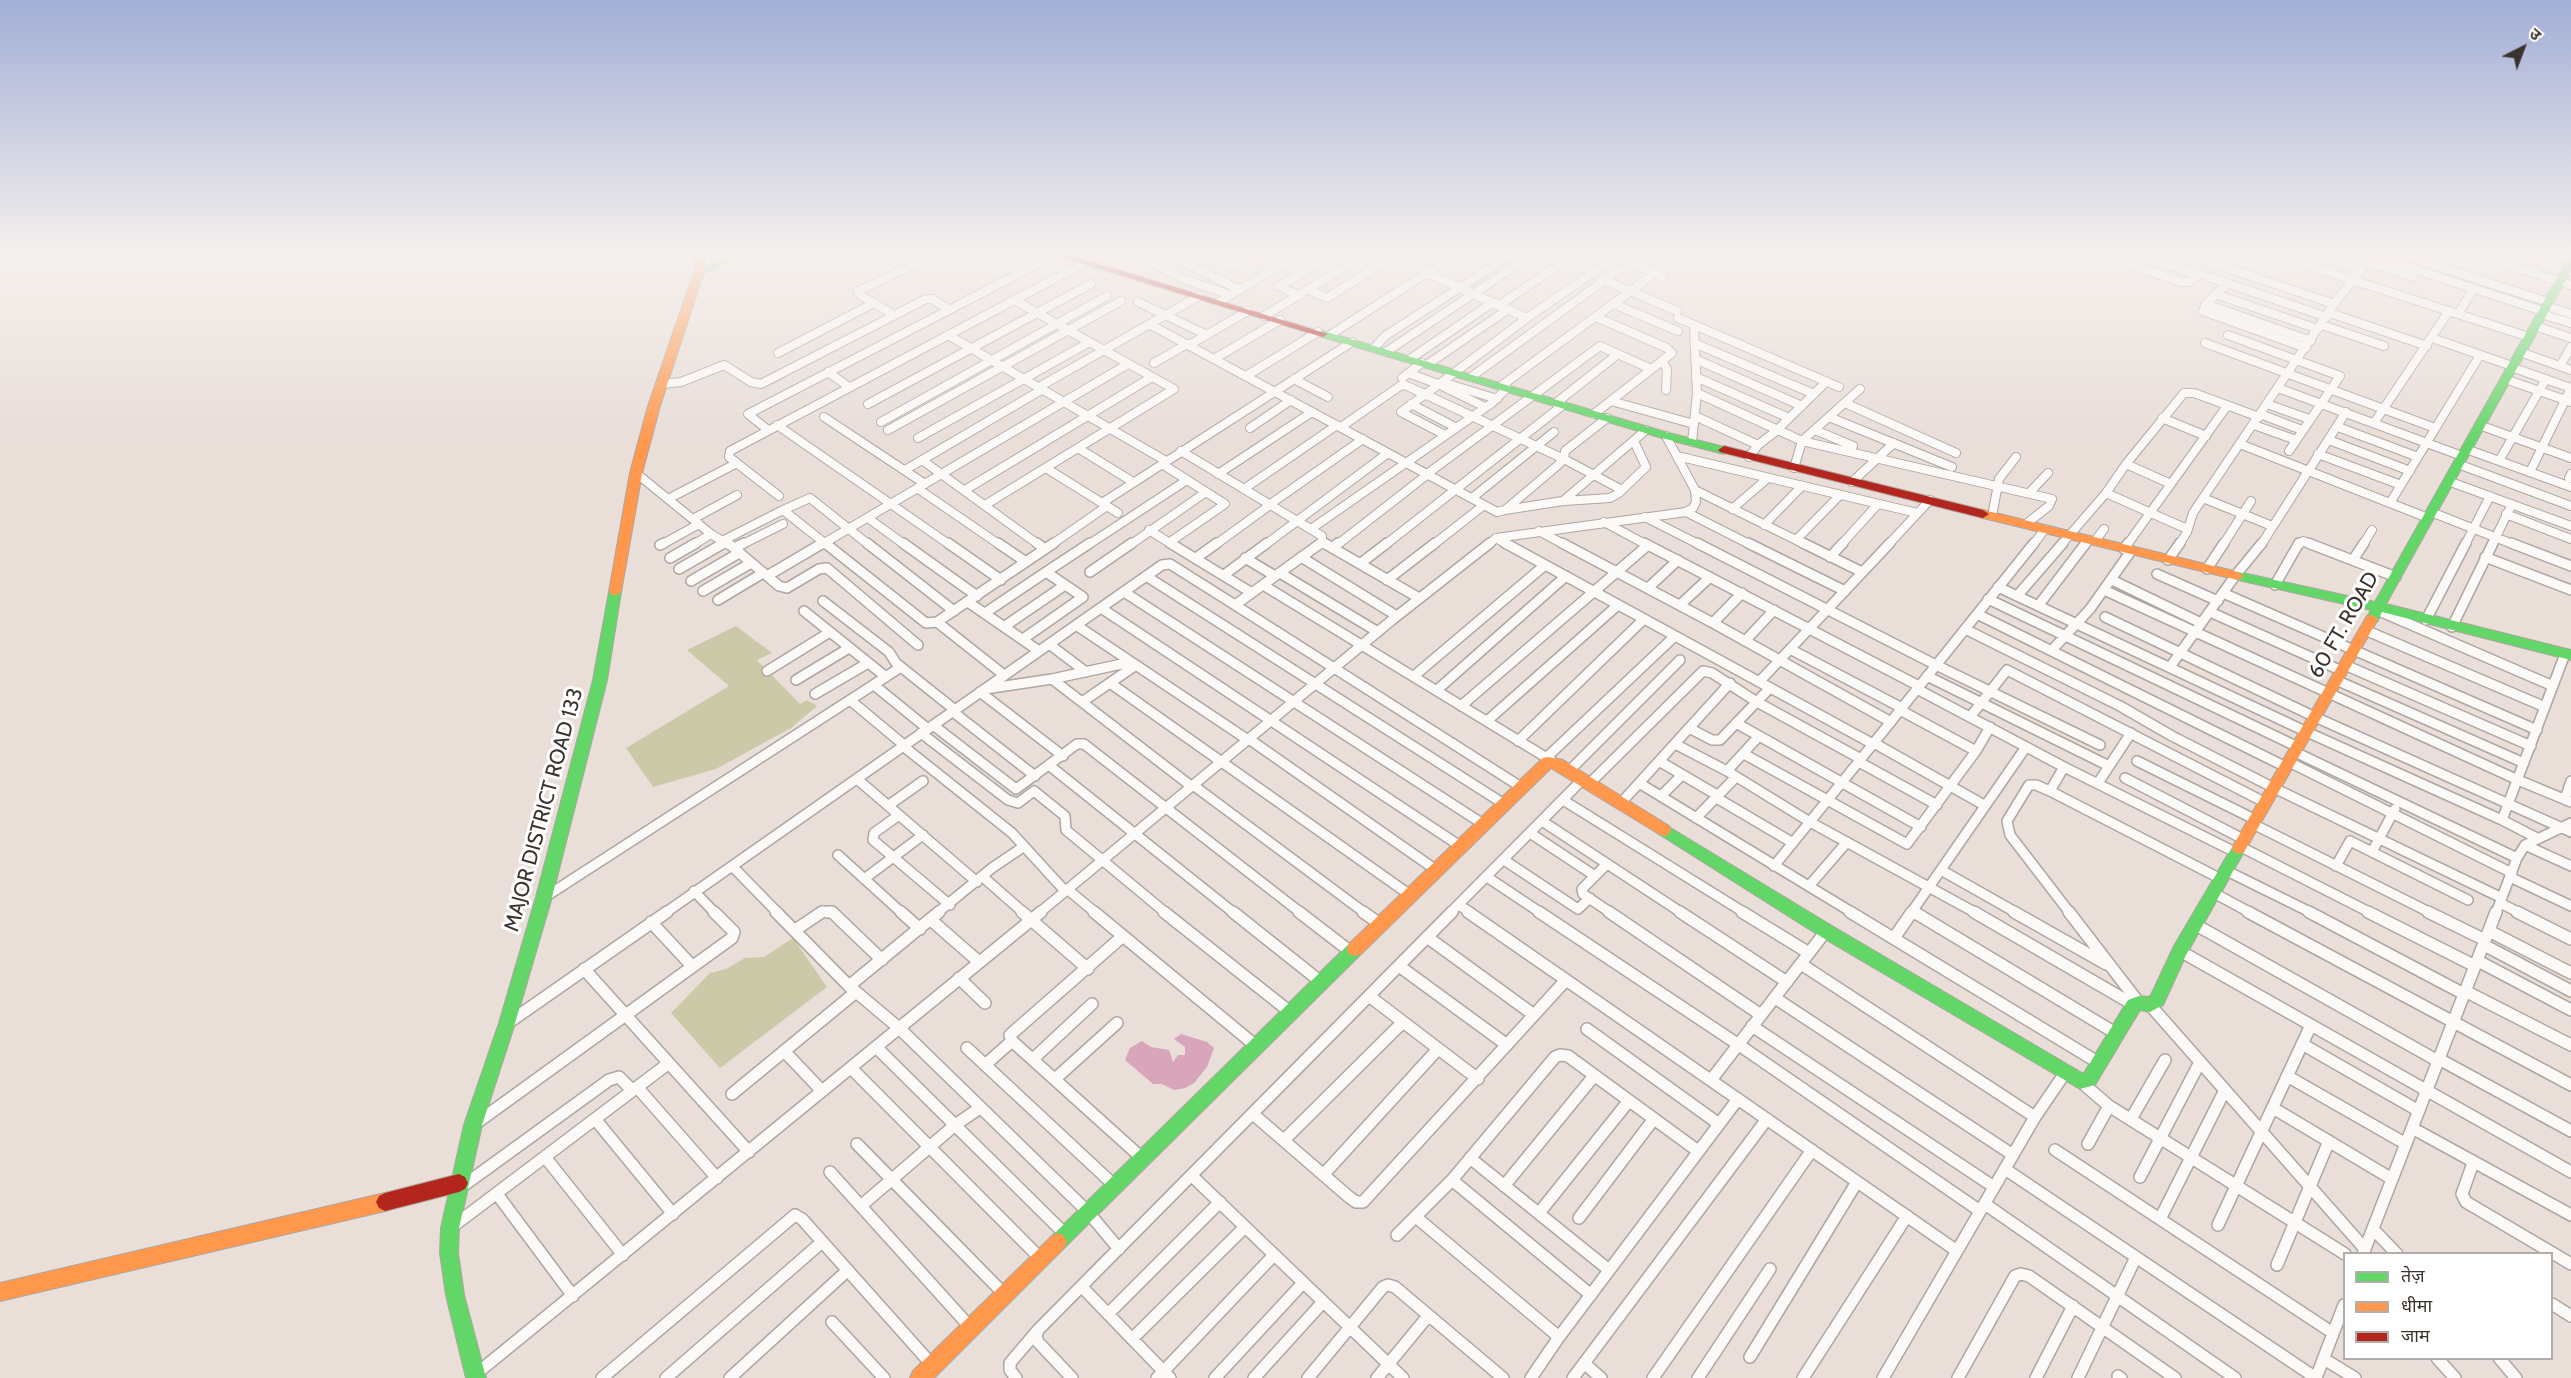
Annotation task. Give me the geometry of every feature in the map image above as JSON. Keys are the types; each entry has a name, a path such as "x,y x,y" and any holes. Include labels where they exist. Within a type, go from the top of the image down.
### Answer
{"street":[{"name":"MAJOR DISTRICT ROAD 133","path":"476,1376 455,1295 449,1253 450,1228 458,1186 473,1125 507,1023 544,897 600,680 636,473 684,316"},
{"path":"778,353 848,316"},
{"path":"662,384 681,382 724,365 750,382 761,384 891,316"},
{"path":"768,430 748,414 934,316"},
{"path":"779,496 729,457 730,451 983,316"},
{"path":"868,404 1032,316"},
{"path":"985,505 1173,391 1044,316"},
{"path":"881,422 1071,316"},
{"path":"888,430 1094,316"},
{"path":"905,470 1165,316"},
{"path":"1170,316 1207,335"},
{"path":"1154,363 1239,316"},
{"path":"1265,316 1471,377 1501,391"},
{"path":"1246,376 1353,316"},
{"path":"1380,350 1385,336 1415,316"},
{"path":"1380,350 1435,316"},
{"path":"1479,316 1405,376 1532,396 1666,436 1749,457 2568,655 2553,686 2502,820"},
{"path":"1420,362 1496,316"},
{"path":"1523,316 1527,318"},
{"path":"1471,377 1555,316"},
{"path":"1643,316 1678,331"},
{"path":"1679,316 1694,326 1839,387"},
{"path":"2217,316 2308,345"},
{"path":"2237,316 2308,345"},
{"path":"2286,316 2384,346"},
{"path":"2168,560 2187,532 2193,513 2327,316"},
{"path":"2332,316 2427,346"},
{"path":"2374,423 2446,316"},
{"path":"2540,316 2571,338"},
{"name":"60 FT. ROAD","path":"2080,1082 2089,1080 2117,1034 2141,1004 2157,1000 2180,951 2396,577 2540,316"},
{"path":"2541,316 2571,323"},
{"path":"1311,529 1485,407 1501,391 1596,317 1671,350 1671,355 1611,401 1601,416 1565,452 1564,459 1505,510"},
{"path":"1444,435 1402,414 1402,410 1527,318"},
{"path":"1214,359 1280,320"},
{"path":"2219,347 2237,324"},
{"path":"1151,325 1497,512 1563,501 1610,498 1646,467 1634,441"},
{"path":"1692,442 1697,393 1694,326"},
{"path":"2228,334 2340,376 2289,451"},
{"path":"948,335 1110,428 1223,502 1224,506 1170,542"},
{"path":"2433,338 2480,355 2539,391 2568,401"},
{"path":"783,510 926,623 937,622 1045,549 1133,482 1352,342"},
{"path":"918,438 1088,343"},
{"path":"1694,343 1814,394"},
{"path":"2205,343 2435,428"},
{"path":"1332,548 1491,425 1597,347 1604,347 1651,369"},
{"path":"2560,366 2568,359 2571,348"},
{"path":"2520,352 2571,370"},
{"path":"1361,563 1520,439 1618,354"},
{"path":"2390,503 2480,355"},
{"path":"1695,359 1802,406"},
{"path":"1662,361 1667,369 1666,390"},
{"path":"718,600 868,518 1128,364"},
{"path":"2509,371 2571,388 2568,401 2541,447 2530,472"},
{"path":"828,372 849,387"},
{"path":"965,490 1152,377"},
{"path":"1696,377 1789,418"},
{"path":"1294,379 1328,397"},
{"path":"2499,461 2546,380"},
{"path":"1749,457 1758,445 1777,430 1826,382"},
{"path":"1440,383 1485,407"},
{"path":"1244,489 1400,386 1426,393 1564,459 1622,490"},
{"path":"2278,388 2462,456 2571,506"},
{"path":"1794,468 1802,441 1860,389"},
{"path":"2017,596 2106,493 2126,464 2184,393 2189,392 2302,430"},
{"path":"1697,393 1802,441 2052,499 2052,502 2026,524"},
{"path":"1250,428 1291,400"},
{"path":"1611,401 1695,420 1758,445"},
{"path":"1845,403 1956,453"},
{"path":"2267,404 2309,420"},
{"path":"1411,405 1455,427"},
{"path":"2052,650 2112,580 2150,512 2227,406"},
{"path":"1218,474 1312,412"},
{"path":"2170,666 2235,576 2254,555 2346,412"},
{"path":"824,417 905,470 921,486 1026,562"},
{"path":"1829,417 1952,467"},
{"path":"2162,418 2206,436"},
{"path":"777,425 1001,580"},
{"path":"2254,425 2296,440"},
{"path":"2479,425 2571,458"},
{"path":"2338,427 2418,456"},
{"path":"1563,501 1646,430"},
{"path":"1815,430 1853,446"},
{"path":"1472,498 1554,432"},
{"path":"476,1376 1397,616 1496,538 1686,512 1693,508 1696,502 1695,490 1666,436"},
{"path":"1196,558 1363,439"},
{"path":"2329,440 2410,471"},
{"path":"1852,482 1894,444"},
{"path":"2240,444 2390,503 2496,536 2571,566"},
{"path":"1078,448 1133,482"},
{"path":"1181,451 1322,536 1322,542"},
{"path":"1224,575 1388,453"},
{"path":"2318,454 2401,485"},
{"path":"1677,456 1917,513"},
{"path":"2462,456 2499,461 2571,487"},
{"path":"1992,516 1997,486 2016,457"},
{"path":"922,460 1045,549"},
{"path":"668,499 737,464"},
{"path":"2126,464 2171,484"},
{"path":"1046,468 1118,513"},
{"path":"636,473 711,534 725,541 778,586 787,588 819,569 827,568 918,645"},
{"path":"2029,493 2048,473"},
{"path":"1732,509 1768,478"},
{"path":"985,613 1187,480"},
{"path":"2448,481 2571,526"},
{"path":"1764,525 1802,486"},
{"path":"1695,490 1862,572"},
{"path":"1090,572 1206,492"},
{"path":"2106,493 2187,529"},
{"path":"660,545 737,495"},
{"path":"1796,540 1840,495"},
{"path":"2426,620 2490,496"},
{"path":"679,569 725,541 810,498 954,611"},
{"path":"2203,498 2272,526"},
{"path":"1760,682 1930,500"},
{"path":"2207,569 2251,501"},
{"path":"1387,580 1484,504"},
{"path":"1830,556 1878,504"},
{"path":"2452,627 2512,504"},
{"path":"1686,512 1845,591"},
{"path":"2506,514 2571,539"},
{"path":"1645,517 2100,746"},
{"path":"868,518 977,596"},
{"path":"1604,522 1809,628 2026,747 2098,783 2241,847 2571,1010"},
{"path":"691,580 736,550 783,524"},
{"path":"2038,606 2104,528"},
{"path":"1774,866 2045,529"},
{"path":"1149,530 1252,593"},
{"path":"2353,560 2372,530"},
{"path":"1539,531 1713,622 1891,722"},
{"path":"670,558 711,534"},
{"path":"1496,538 1984,805"},
{"path":"2275,585 2301,541 2307,541 2396,577"},
{"path":"1322,542 1419,598"},
{"path":"1236,605 1322,542"},
{"path":"1461,706 1648,544"},
{"path":"1301,557 1397,616"},
{"path":"2485,557 2571,590"},
{"path":"1245,558 1378,632"},
{"path":"1648,588 1678,560"},
{"path":"703,591 751,563"},
{"path":"507,1023 1162,565 1170,564 1521,787"},
{"path":"1414,676 1545,565"},
{"path":"1023,639 1083,597 1046,572"},
{"path":"2157,574 2354,650 2536,730"},
{"path":"1146,576 1504,804"},
{"path":"1437,690 1566,576"},
{"path":"1680,605 1710,577"},
{"path":"2112,580 2201,623"},
{"path":"1005,626 1065,585"},
{"path":"1263,585 1363,644 1826,931 2080,1082 2109,1106 2343,1253"},
{"path":"1998,587 2537,838"},
{"path":"2104,590 2518,780 2568,800 2571,781"},
{"path":"1124,592 1483,824"},
{"path":"1713,622 1742,593"},
{"path":"1988,598 2065,636 2292,757 2393,814 2571,906"},
{"path":"823,601 889,652 901,667 1035,776"},
{"path":"968,602 1040,651"},
{"path":"1487,722 1618,605"},
{"path":"1101,608 1460,846"},
{"path":"2378,608 2553,686"},
{"path":"1745,641 1774,610"},
{"path":"804,611 886,677"},
{"path":"2210,612 2341,672 2524,763"},
{"path":"1977,614 2292,757 2399,801 2517,858"},
{"path":"2105,617 2315,717 2509,805 2568,827"},
{"path":"1518,741 1644,619"},
{"path":"937,622 1004,675"},
{"path":"1076,625 1248,739 1436,870"},
{"path":"1965,629 2120,706 2172,736 2274,788 2379,837 2571,939"},
{"path":"2365,630 2545,707"},
{"path":"767,671 830,632"},
{"path":"920,1378 1674,636"},
{"path":"1049,644 1086,672"},
{"path":"796,680 849,648"},
{"path":"1790,649 1976,751"},
{"path":"1569,771 1680,660"},
{"path":"1970,717 2015,660"},
{"path":"815,694 868,663"},
{"path":"982,691 1134,663"},
{"path":"1082,702 1134,663"},
{"path":"544,897 901,667"},
{"path":"2007,670 2266,803"},
{"path":"1016,1378 1010,1370 1010,1362 1038,1330 1563,800 1703,671 1712,673 1730,683 1757,702 1937,805"},
{"path":"2341,672 2530,746"},
{"path":"1927,676 2109,766"},
{"path":"1052,679 1380,924"},
{"path":"1110,683 1410,895"},
{"path":"1620,804 1730,683"},
{"path":"874,685 1008,800 1018,802 1034,791"},
{"path":"1689,728 1716,742 1770,688"},
{"path":"982,691 1063,756"},
{"path":"850,700 1012,833 1066,890 1256,1046"},
{"path":"1736,723 1921,827"},
{"path":"1744,754 1905,844 1911,843 1976,751 1990,727"},
{"path":"928,729 1014,789 1025,784 1077,744 1084,744 1351,952"},
{"path":"2098,783 2131,733"},
{"path":"1696,818 1716,796 1759,736"},
{"path":"1675,744 1731,774 1847,843 1930,886 2141,1004"},
{"path":"1893,938 2026,747"},
{"path":"1659,761 1793,843"},
{"path":"2137,761 2336,866 2486,939 2571,973"},
{"path":"1050,766 1321,982"},
{"path":"2050,791 2064,766"},
{"path":"1660,796 1682,775"},
{"path":"857,778 923,836 1031,920 1088,969"},
{"path":"2124,778 2241,847"},
{"path":"889,805 923,781"},
{"path":"1639,783 2099,1063"},
{"path":"1025,784 1065,816 1066,830 1101,861 1290,1012"},
{"path":"2568,827 2525,844 2517,858 2501,901 2476,963 2465,993 2364,1252 2200,1062 2141,1004 2010,835 2007,822 2029,785 2050,791 2224,875 2342,928 2465,993 2571,1045"},
{"path":"1563,800 1809,953"},
{"path":"2372,852 2399,801"},
{"path":"899,815 872,837 873,840 950,905"},
{"path":"1542,821 1787,982"},
{"path":"1530,833 1595,876"},
{"path":"864,879 923,836"},
{"path":"2336,866 2350,841 2468,900"},
{"path":"1809,886 1847,843"},
{"path":"2525,844 2571,866"},
{"path":"732,1094 784,1051 882,960 980,879 1023,847"},
{"path":"838,855 920,929"},
{"path":"1504,860 1578,909 1590,898"},
{"path":"1607,864 1581,892 1761,1015"},
{"path":"732,866 852,989 898,1028 1088,1212 1119,1249"},
{"path":"1941,870 2111,967"},
{"path":"1487,877 2235,1378"},
{"path":"473,1125 735,935 694,891"},
{"path":"2214,893 2571,1085"},
{"path":"1459,905 1957,1251"},
{"path":"795,930 823,911 832,912 882,960"},
{"path":"1913,911 2117,1034"},
{"path":"932,920 979,962"},
{"path":"651,922 692,966"},
{"path":"2196,925 2571,1131"},
{"path":"1711,1080 1826,931"},
{"path":"1123,936 1010,1035 1012,1041 1143,1159"},
{"path":"1427,937 1534,1015"},
{"path":"2486,939 2571,991"},
{"path":"2180,951 2571,1172"},
{"path":"1801,964 2035,1117"},
{"path":"1399,966 1508,1045"},
{"path":"584,969 749,1152"},
{"path":"959,978 986,1003"},
{"path":"1253,1114 1356,1202 1368,1199 1566,980"},
{"path":"1369,996 1478,1079"},
{"path":"1775,998 2013,1155"},
{"path":"1033,1059 1092,1004"},
{"path":"1284,1140 1403,1022"},
{"path":"1055,1079 1117,1023"},
{"path":"1752,1026 1994,1187"},
{"path":"2218,1225 2311,1026"},
{"path":"1587,1029 1719,1124"},
{"path":"986,1065 1012,1041"},
{"path":"2302,1044 2419,1110"},
{"path":"876,1047 1065,1234"},
{"path":"967,1048 1115,1186"},
{"path":"1324,1174 1438,1049"},
{"path":"784,1051 822,1091"},
{"path":"1397,1235 1417,1218 1452,1180 1555,1057 1560,1055 1568,1056 1698,1151"},
{"path":"2131,1119 2165,1060"},
{"path":"2140,1177 2200,1062"},
{"path":"450,1228 669,1063"},
{"path":"851,1068 1041,1258"},
{"path":"1883,1378 2035,1117 2065,1073"},
{"path":"1504,1186 1594,1076"},
{"path":"2288,1076 2406,1144"},
{"path":"0,1292 458,1186 613,1077 619,1077 634,1089 717,1178"},
{"path":"2160,1219 2225,1090"},
{"path":"1531,1378 1559,1337 1738,1099"},
{"path":"1539,1214 1628,1102"},
{"path":"2088,1144 2109,1106"},
{"path":"862,1205 955,1125 980,1108"},
{"path":"2272,1108 2392,1179"},
{"path":"595,1119 673,1214"},
{"path":"1573,1378 1767,1119"},
{"path":"1579,1218 1653,1120"},
{"path":"2412,1128 2571,1215"},
{"path":"2277,1265 2329,1141"},
{"path":"857,1144 1005,1294"},
{"path":"1653,1378 1812,1150"},
{"path":"2055,1150 2333,1333"},
{"path":"545,1157 623,1255"},
{"path":"1470,1158 1609,1270"},
{"path":"2474,1163 2462,1194 2466,1202 2551,1252"},
{"path":"2005,1168 2316,1378 2343,1308"},
{"path":"830,1172 971,1328"},
{"path":"1192,1176 1403,1378"},
{"path":"1452,1180 1591,1294"},
{"path":"1750,1357 1857,1182"},
{"path":"497,1194 573,1296"},
{"path":"1108,1314 1220,1202"},
{"path":"602,1378 795,1215 802,1219 933,1366"},
{"path":"1803,1378 1907,1216"},
{"path":"1417,1218 1559,1337"},
{"path":"1132,1339 1245,1227"},
{"path":"2373,1228 2395,1252"},
{"path":"666,1378 822,1242"},
{"path":"2553,1253 2571,1264"},
{"path":"1082,1287 1132,1339 1163,1376 1274,1255"},
{"path":"2078,1378 2136,1257"},
{"path":"1698,1378 1770,1269"},
{"path":"730,1378 848,1270"},
{"path":"1958,1378 2015,1276 2021,1274 2029,1276 2175,1378"},
{"path":"1215,1378 1303,1283"},
{"path":"1308,1378 1383,1287 1388,1285 1395,1287 1503,1378"},
{"path":"1254,1378 1323,1302"},
{"path":"2553,1305 2571,1316"},
{"path":"2036,1378 2073,1306"},
{"path":"1377,1378 1428,1316"},
{"path":"832,1322 884,1378"},
{"path":"1038,1330 1036,1336 1038,1342 1072,1378"},
{"path":"2324,1359 2355,1378"},
{"path":"2438,1360 2455,1378"},
{"path":"2504,1361 2516,1378"},
{"path":"1584,1363 1601,1378"}],"shaded area":[{"path":"736,626 772,653 757,660 800,704 807,700 817,706 791,728 716,769 653,787 626,748 729,686 687,650"},
{"path":"793,938 827,987 720,1068 671,1013 710,973 726,969 745,958 764,957"},
{"path":"1181,1034 1207,1042 1214,1048 1207,1067 1194,1083 1185,1088 1174,1090 1162,1084 1153,1084 1125,1060 1130,1048 1142,1041 1151,1047 1169,1050 1173,1062 1178,1055 1185,1055 1185,1047 1174,1039"}],"traffic: fast":[{"path":"2372,619 2541,316"},
{"path":"1323,334 1666,436 1724,450"},
{"path":"2238,576 2379,607 2571,655"},
{"path":"476,1378 455,1295 449,1253 450,1228 473,1125 507,1023 544,897 600,680 615,592"},
{"path":"1664,830 1826,931 2080,1081 2089,1080 2134,1005 2139,1003 2150,1005 2157,1000 2180,951 2239,848"},
{"path":"1058,1242 1355,949"}],"traffic: slow":[{"path":"615,592 636,473 654,406 684,316"},
{"path":"1983,514 2238,576"},
{"path":"2239,848 2372,619"},
{"path":"1355,949 1548,762 1558,764 1664,830"},
{"path":"0,1292 385,1202"},
{"path":"920,1378 1058,1242"}],"traffic: jam":[{"path":"1264,316 1323,334"},
{"path":"1724,450 1983,514"},
{"path":"385,1202 459,1183"}]}
